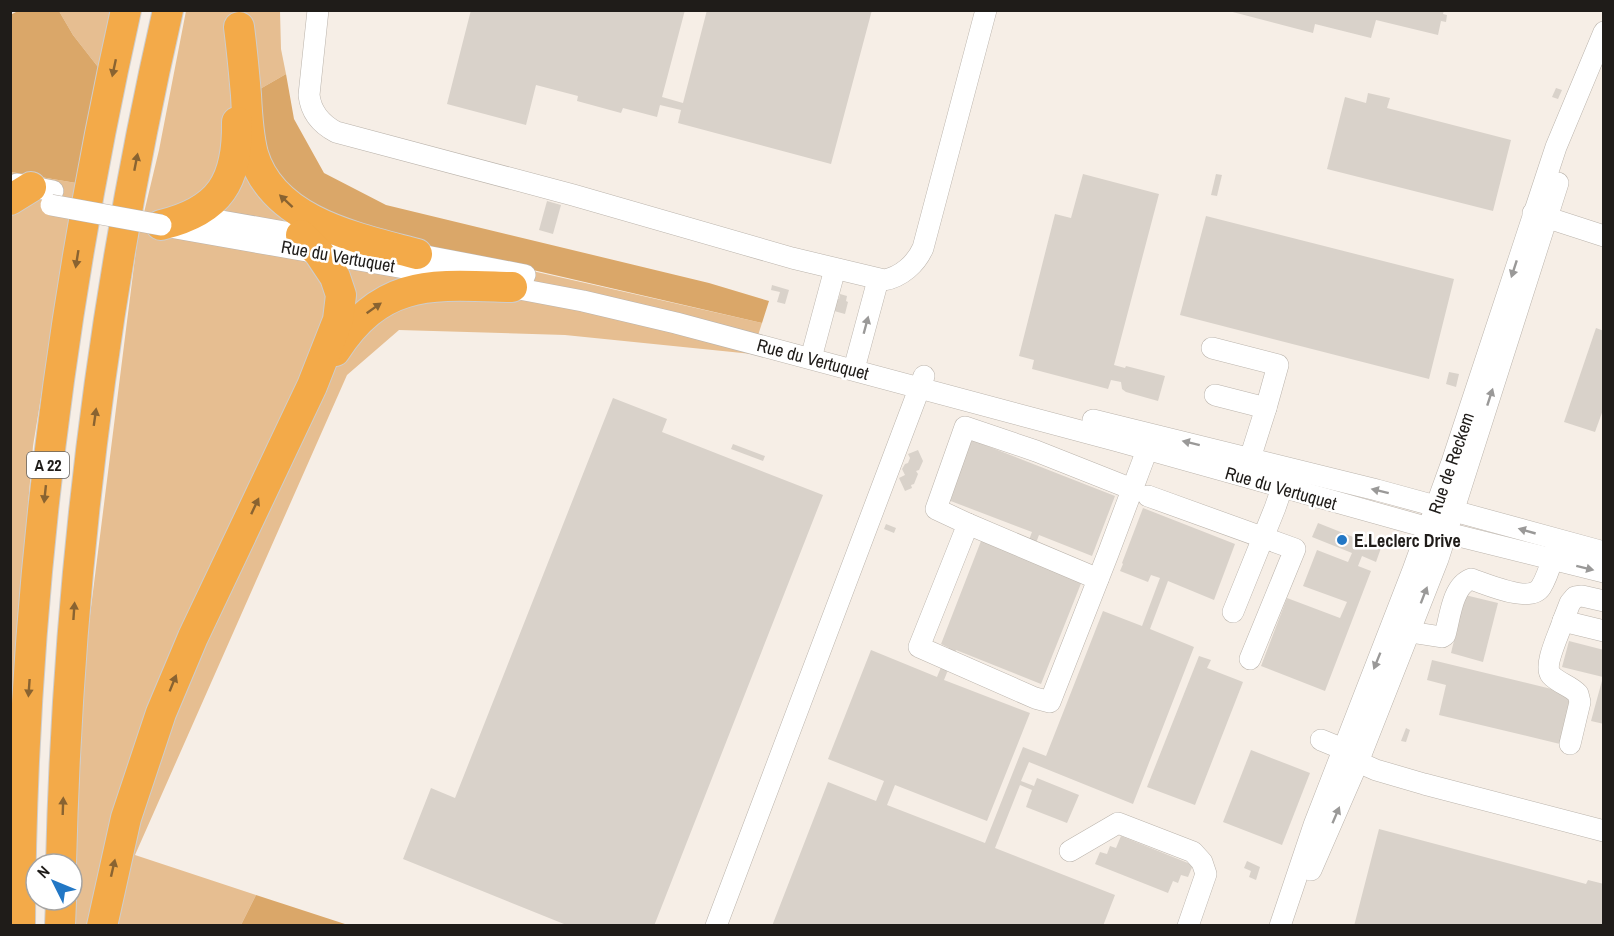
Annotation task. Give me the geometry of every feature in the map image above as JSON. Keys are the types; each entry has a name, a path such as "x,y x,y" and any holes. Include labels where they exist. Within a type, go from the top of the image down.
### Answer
{"highway":[{"name":"A 22","path":"20,926 27,713 49,461 82,232 126,10"},
{"name":"A 22","path":"63,852 71,654 80,544 93,431 122,237 168,10"},
{"path":"171,218 201,210 219,195 233,170 237,133 239,19"},
{"path":"239,19 248,124 253,152 261,172 272,187 291,206 326,227 417,254"},
{"path":"102,926 126,818 161,713 193,637 312,386 335,330 341,295 335,277 310,244"},
{"path":"312,386 337,347 360,318 390,297 412,290 440,286 512,287"}],"street":[{"path":"318,10 309,95 312,108 320,120 336,132 878,280 890,279 904,271 915,261 923,248 986,10"},
{"name":"Rue de Reckem","path":"1539,215 1556,147 1604,32"},
{"name":"Rue de Reckem","path":"1286,926 1437,531 1445,508 1462,432 1539,215 1604,53"},
{"name":"Rue du Vertuquet","path":"26,195 171,218 310,244 813,352 1248,468 1282,488 1437,531 1555,549 1604,552"},
{"path":"1539,215 1604,236"},
{"name":"Rue du Vertuquet","path":"171,218 310,244 417,254 616,294 813,352"},
{"path":"813,352 835,269"},
{"path":"856,363 878,280"},
{"path":"1212,348 1278,365 1248,468"},
{"path":"716,926 922,381"},
{"path":"1215,395 1266,408"},
{"path":"1098,579 936,509 965,427 1036,451 1140,493 1295,549 1250,659"},
{"path":"969,525 919,647 1035,698 1050,702 1098,579 1140,493 1149,442"},
{"path":"1233,612 1289,467"},
{"name":"Rue du Vertuquet","path":"1248,468 1289,467 1445,508 1555,549 1604,572"},
{"name":"Rue de Reckem","path":"1280,926 1314,825 1351,755 1410,632 1437,531"},
{"path":"1410,632 1442,637 1445,635 1458,589 1471,579 1521,594 1532,595 1540,589 1555,549"},
{"path":"1570,744 1580,702 1578,694 1551,675 1548,668 1563,621 1575,597 1582,596 1604,601"},
{"path":"1563,621 1604,631"},
{"path":"1321,740 1376,770 1604,831"},
{"path":"1070,851 1118,823 1193,852 1202,862 1206,874 1188,926"}],"shaded area":[{"path":"18,11 59,11 73,35 98,67 76,183 11,172 10,15"},
{"path":"59,11 111,11 98,67 73,35"},
{"path":"186,11 280,11 281,49 286,74 260,89 263,147 488,261 762,323 752,354 565,335 399,330 347,375 135,855 256,895 241,925 75,926 75,912 84,912 84,852 76,852 85,655 137,242 159,150"},
{"path":"286,74 294,119 324,173 386,205 709,283 769,301 762,323 386,236 312,208 278,178 263,147 260,89"},
{"path":"11,172 76,183 33,446 18,626 11,759"},
{"path":"256,895 348,925 241,925"}],"building":[{"path":"471,10 685,10 662,97 683,103 707,10 872,10 831,164 678,123 681,110 660,105 657,117 623,108 621,113 577,101 578,96 536,85 526,125 447,104"},
{"path":"1225,10 1444,10 1443,14 1447,15 1446,22 1441,21 1438,35 1376,20 1371,38 1315,24 1313,33"},
{"path":"1556,88 1562,90 1558,99 1552,97"},
{"path":"1368,93 1390,98 1387,108 1511,140 1493,211 1327,169 1345,97 1366,103"},
{"path":"1083,174 1159,194 1114,365 1165,376 1158,401 1126,392 1122,389 1121,382 1111,380 1108,389 1032,369 1034,360 1019,356 1055,214 1071,218"},
{"path":"1216,174 1222,175 1217,196 1211,195"},
{"path":"547,201 561,205 553,234 539,230"},
{"path":"1206,216 1454,279 1429,379 1180,315"},
{"path":"772,285 789,290 785,304 777,302 780,292 771,290"},
{"path":"840,294 847,296 845,314 834,311"},
{"path":"1596,328 1604,331 1604,407 1595,432 1564,422"},
{"path":"1449,372 1459,374 1456,387 1446,384"},
{"path":"613,398 667,419 662,432 823,495 654,926 569,926 403,859 431,788 455,798"},
{"path":"972,440 1115,496 1092,556 1039,535 1029,561 1082,581 1041,684 956,650 944,680 1030,713 987,821 895,785 887,805 985,843 1023,747 1046,756 1103,611 1142,626 1160,578 1151,575 1148,582 1120,571 1143,508 1235,544 1214,600 1168,581 1150,629 1194,647 1133,804 1029,762 1021,781 1034,786 1037,778 1079,795 1067,823 1026,807 1032,790 1020,785 995,848 1115,895 1103,926 772,926 828,782 876,801 884,781 828,759 871,650 937,677 949,648 941,644 981,541 1022,558 1032,532 948,500"},
{"path":"733,444 765,456 763,461 731,449"},
{"path":"918,450 923,461 919,470 916,471 918,474 914,484 911,485 912,488 905,491 899,478 905,475 902,469 910,458 908,454"},
{"path":"1318,523 1381,548 1376,562 1362,556 1358,566 1371,571 1325,691 1261,666 1287,598 1340,618 1347,602 1303,586 1317,550 1348,562 1352,553 1312,537"},
{"path":"886,524 896,528 894,533 884,529"},
{"path":"1465,595 1498,603 1483,662 1451,653"},
{"path":"1569,641 1604,650 1604,724 1591,721 1603,677 1562,667"},
{"path":"1199,656 1211,660 1207,668 1243,682 1195,805 1147,787"},
{"path":"1432,660 1572,694 1560,744 1439,715 1446,685 1427,680"},
{"path":"1406,728 1410,730 1406,742 1401,741"},
{"path":"1251,750 1310,773 1282,845 1223,822"},
{"path":"1379,829 1586,884 1588,880 1604,884 1604,926 1354,926"},
{"path":"1121,836 1193,865 1188,877 1181,875 1178,883 1173,881 1168,893 1095,864 1100,852 1107,854 1110,846 1116,848"},
{"path":"1247,861 1260,867 1256,880 1249,877 1251,871 1244,868"}],"place":[{"name":"E.Leclerc Drive","path":"1342,540"}]}
